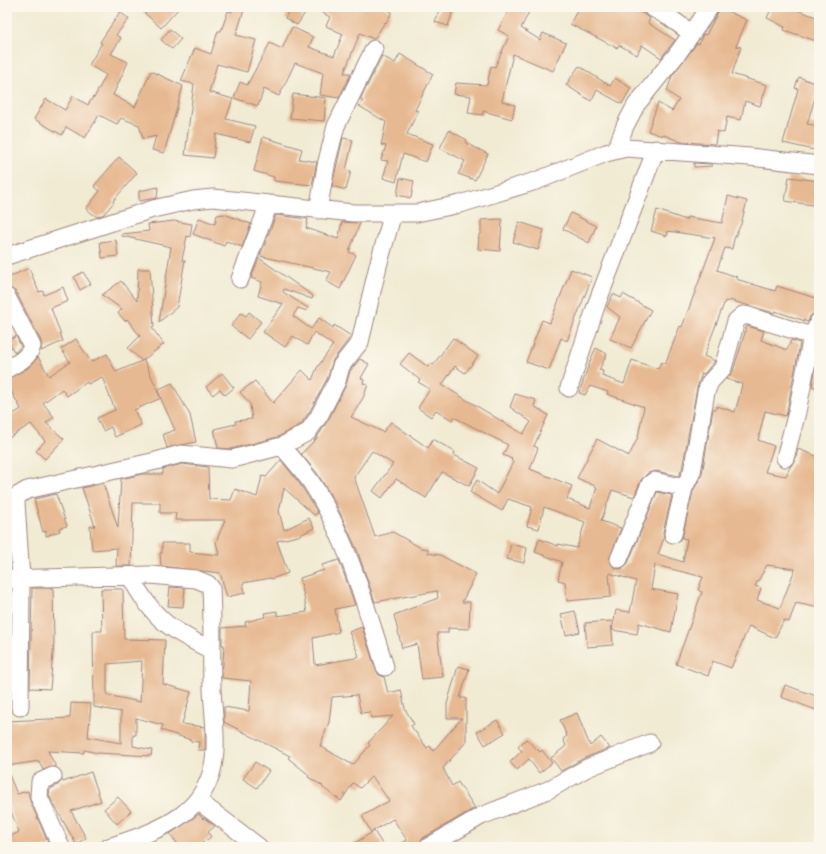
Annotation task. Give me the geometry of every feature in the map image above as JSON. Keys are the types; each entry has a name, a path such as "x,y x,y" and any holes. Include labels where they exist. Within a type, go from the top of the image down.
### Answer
{"street":[{"path":"651,7 669,17 691,33"},
{"path":"616,150 625,126 636,105 678,53 710,7"},
{"path":"318,210 327,161 336,126 374,49"},
{"path":"7,256 153,209 193,200 213,198 354,213 417,213 460,204 536,181 616,150 626,148 750,157 819,165"},
{"path":"569,388 597,303 656,149"},
{"path":"240,279 269,204"},
{"path":"20,707 14,579 16,502 19,493 156,462 172,455 193,454 232,459 282,446 308,432 336,381 341,366 360,342 378,266 393,213"},
{"path":"7,297 32,346 26,358 7,369"},
{"path":"673,534 684,488 692,472 706,392 710,382 723,368 736,321 743,315 815,328 797,412 785,458"},
{"path":"282,446 316,489 346,549 366,605 385,667"},
{"path":"619,558 650,484 654,481 684,488"},
{"path":"14,579 150,575 196,579 208,584 211,596 210,650 215,750 211,773 197,800 184,813 157,831 109,847"},
{"path":"130,576 139,593 163,623 210,650"},
{"path":"428,847 481,816 548,790 587,768 650,743"},
{"path":"52,776 40,782 39,797 61,847"},
{"path":"197,800 259,847"}],"building":[{"path":"138,7 180,7 161,28"},
{"path":"233,7 245,7 236,35 256,40 247,72 217,64 209,92 233,99 226,119 255,126 250,142 216,134 213,158 185,155 194,84 181,81 195,48 211,54 218,31 221,31 228,11 232,12"},
{"path":"291,7 309,7 297,25 285,18"},
{"path":"312,7 383,7 392,12 374,39 360,33 344,73 350,73 350,76 339,98 320,95 323,73 295,63 279,96 264,89 258,106 234,98 240,82 247,85 270,43 282,49 292,27 313,37 309,47 334,56 343,34 326,26 330,17"},
{"path":"440,7 454,7 448,26 435,22"},
{"path":"511,7 519,7 529,12 521,28 540,40 543,33 566,43 553,71 513,54 502,101 515,105 512,119 483,111 483,115 468,113 471,96 454,94 456,83 487,85 491,66 495,67 509,36 498,30"},
{"path":"579,7 631,7 650,18 648,23 675,40 661,58 642,45 637,55 619,45 617,48 570,24"},
{"path":"772,7 789,7 819,18 819,42 784,30 785,27 767,18"},
{"path":"720,8 747,20 736,46 741,47 732,74 767,85 760,106 745,101 741,120 727,117 724,133 717,131 715,144 681,142 662,134 662,136 648,131 658,103 672,111 679,100 667,91 672,76 697,43 699,44 703,34 706,35"},
{"path":"120,12 129,19 116,35 121,38 111,54 128,62 113,95 135,107 151,71 183,86 164,153 152,150 156,136 143,139 139,125 121,118 117,124 99,115 85,138 66,127 62,135 34,119 46,99 65,110 73,96 88,105 93,97 94,98 106,75 89,65 102,43 100,42"},
{"path":"170,29 181,39 172,49 161,40"},
{"path":"400,54 433,74 415,110 418,111 407,134 433,144 426,162 403,154 396,182 383,178 388,161 381,160 386,146 381,145 386,122 359,106 363,101 360,100 382,56 395,63"},
{"path":"579,66 610,86 615,78 631,88 622,104 597,90 591,101 566,85"},
{"path":"799,77 819,85 807,124 819,126 819,151 783,143 798,89 795,88"},
{"path":"293,94 326,98 324,121 290,118"},
{"path":"449,130 467,140 466,143 488,154 475,180 458,174 465,161 440,148"},
{"path":"263,137 302,149 299,159 317,162 312,185 274,181 274,177 254,171"},
{"path":"343,138 353,140 346,170 351,171 346,190 332,186"},
{"path":"119,157 137,173 104,214 97,217 86,209 100,191 94,186"},
{"path":"694,163 712,164 712,166 694,167"},
{"path":"789,177 819,181 819,206 785,201"},
{"path":"400,178 414,181 411,198 397,195"},
{"path":"158,187 157,198 139,201 139,191"},
{"path":"728,196 747,201 732,249 725,248 717,270 737,277 736,279 775,291 777,286 819,299 816,312 810,316 808,322 775,311 774,313 729,300 728,302 725,301 704,356 715,361 704,374 702,373 697,388 682,469 679,476 656,471 648,473 641,480 634,497 612,490 601,521 621,528 609,560 615,568 621,569 628,563 657,492 672,495 663,532 664,538 658,554 683,562 687,539 682,538 693,491 702,474 713,409 716,409 717,406 735,412 739,398 742,384 726,379 733,371 747,326 764,331 761,340 787,350 791,340 800,343 786,416 765,411 758,440 774,446 765,472 786,476 790,467 795,461 798,449 819,457 819,608 796,603 789,622 784,620 775,638 749,626 731,668 713,661 708,676 676,664 702,592 698,590 703,577 655,565 651,589 678,594 671,632 639,623 637,634 612,630 616,610 630,612 636,581 609,573 611,597 567,601 565,582 558,580 562,562 535,552 539,539 558,546 558,544 577,548 585,522 544,507 539,529 527,526 532,507 508,499 502,511 470,492 477,480 497,494 513,462 511,460 512,459 503,455 508,445 454,417 452,420 436,410 431,417 418,408 430,389 418,382 420,380 400,364 409,353 428,367 431,363 433,365 453,338 478,356 465,373 455,366 442,385 523,434 531,422 510,407 515,394 536,400 534,406 548,415 534,446 538,448 530,469 572,486 567,499 590,508 597,487 577,478 597,439 629,456 638,437 644,407 607,394 608,392 590,386 585,395 579,393 592,356 596,348 607,354 599,370 603,371 602,376 624,384 632,360 658,369 661,362 665,364 680,326 682,327 715,238 668,231 667,236 651,231 657,210 686,220 687,217 722,223","holes":["767,565 795,569 780,608 757,600 761,588 755,586"]},
{"path":"571,213 596,226 589,243 563,229"},
{"path":"224,214 251,224 242,247 226,241 224,246 193,234 199,218 215,224 217,215"},
{"path":"276,215 308,219 306,228 338,239 342,222 360,223 349,252 356,255 340,289 326,281 331,272 260,256"},
{"path":"502,219 500,251 478,249 479,234 481,234 481,220"},
{"path":"174,221 192,224 190,237 187,236 182,260 185,260 177,307 159,322 171,247 122,236 122,234 149,231 148,224"},
{"path":"519,222 544,230 538,250 513,242"},
{"path":"116,240 118,256 102,258 100,242"},
{"path":"259,258 313,296 312,299 284,289 283,292 308,308 307,311 298,308 293,316 311,329 319,318 333,328 334,325 351,336 333,360 328,377 310,411 301,424 278,437 231,449 218,448 214,429 236,424 235,421 252,419 250,404 240,392 255,381 273,403 302,370 312,380 317,368 333,345 314,332 307,345 293,336 285,347 263,332 283,304 258,296 262,282 251,278"},
{"path":"29,268 39,292 43,291 44,295 63,287 68,301 51,308 63,341 41,351 41,341 16,292 10,288 7,280 7,278"},
{"path":"138,269 150,269 154,327 152,328 164,344 142,361 128,348 140,336 127,319 125,321 118,313 122,309 102,295 121,281 137,301"},
{"path":"571,269 592,277 567,341 561,338 549,370 526,362 542,320 550,323"},
{"path":"83,272 91,284 80,290 74,277"},
{"path":"613,294 621,298 623,294 651,310 631,348 610,339 620,317 607,307"},
{"path":"249,312 261,322 248,339 231,326 241,313 246,316"},
{"path":"16,336 21,346 15,353 8,341"},
{"path":"76,339 91,362 107,354 116,372 144,360 161,398 134,410 141,425 115,437 111,427 103,431 97,418 115,410 102,377 88,384 87,382 67,396 62,389 43,403 54,417 46,423 64,439 45,459 36,451 45,441 31,424 7,439 7,418 21,409 7,384 7,379 28,368 38,357 49,376 70,362 61,349"},
{"path":"819,352 819,389 812,386"},
{"path":"360,359 369,364 361,378 364,380 363,383 368,385 363,398 351,417 383,432 391,422 428,448 433,439 455,452 454,455 479,468 469,486 442,472 426,498 396,479 382,498 373,491 393,464 372,451 354,477 375,537 393,532 421,548 428,549 428,553 440,555 476,574 462,602 470,602 469,629 448,628 448,633 437,633 443,677 422,679 417,644 402,648 394,615 438,598 437,591 375,602 357,550 336,504 317,473 301,454 316,439 327,422 346,385 350,371"},
{"path":"222,373 234,388 225,395 220,389 213,395 206,387"},
{"path":"172,383 190,415 196,442 167,448 163,434 175,430 157,390"},
{"path":"281,460 300,484 318,513 314,515 284,488 279,511 284,530 309,518 314,528 298,536 277,541 288,573 271,579 243,583 245,593 227,597 220,573 161,566 160,553 162,553 162,543 190,543 190,552 219,555 216,542 225,520 175,520 176,513 160,513 160,503 133,503 131,566 116,566 117,548 92,550 90,526 95,526 82,488 103,483 118,528 121,479 142,474 163,474 163,469 182,464 208,467 209,499 231,500 235,489 257,497 262,476 266,477"},
{"path":"56,494 67,526 59,528 60,531 46,536 46,531 43,532 34,499"},
{"path":"511,544 527,548 524,563 507,559"},
{"path":"339,560 355,605 335,609 339,632 313,638 315,665 359,656 349,632 362,627 376,670 379,675 384,677 388,693 401,690 405,709 414,724 411,726 427,748 430,746 433,751 462,718 447,718 447,704 458,666 469,669 460,698 466,698 466,742 443,768 452,786 458,782 475,808 423,838 418,847 397,847 407,840 393,819 371,832 362,816 389,801 372,776 360,788 353,783 341,801 322,787 323,786 308,777 309,775 288,758 290,756 224,722 224,707 249,711 251,681 222,678 224,645 222,645 222,628 246,626 245,622 265,617 264,613 277,611 277,616 307,612 300,578 324,570 322,565","holes":["357,695 361,713 370,712 371,718 393,716 368,743 370,745 353,765 320,746 329,722 332,697"]},
{"path":"170,587 185,588 183,607 168,606"},
{"path":"32,588 53,588 54,642 50,689 30,688"},
{"path":"101,589 123,589 124,639 165,640 163,684 191,692 182,724 205,727 205,750 198,750 199,742 191,741 161,730 163,725 136,718 136,735 133,735 133,746 152,750 151,756 98,753 84,750 84,753 48,751 56,767 43,770 39,761 7,766 7,721 70,718 71,703 91,704 88,737 121,743 121,712 94,707 93,631 102,631","holes":["142,661 140,702 107,695 107,664"]},
{"path":"575,611 580,632 566,635 561,614"},
{"path":"611,621 613,645 587,647 585,623"},
{"path":"7,631 11,631 10,686 7,686"},
{"path":"785,685 819,697 819,711 781,697"},
{"path":"577,713 590,746 601,737 610,748 582,759 561,771 551,758 566,746 563,739 567,736 560,720"},
{"path":"497,720 505,733 485,745 477,732"},
{"path":"526,739 540,752 542,750 552,763 539,773 529,759 517,770 510,762 522,751 518,747"},
{"path":"255,762 269,771 257,788 243,779"},
{"path":"7,770 17,794 28,791 30,801 50,847 7,847 7,838 19,832 7,802"},
{"path":"91,772 101,801 71,811 86,838 76,844 49,795 50,789 58,785 62,780 63,782"},
{"path":"118,797 131,811 117,824 104,809"},
{"path":"199,814 203,819 204,818 215,826 208,832 211,837 196,847 180,847 170,834"},
{"path":"374,831 384,847 349,847"}]}
